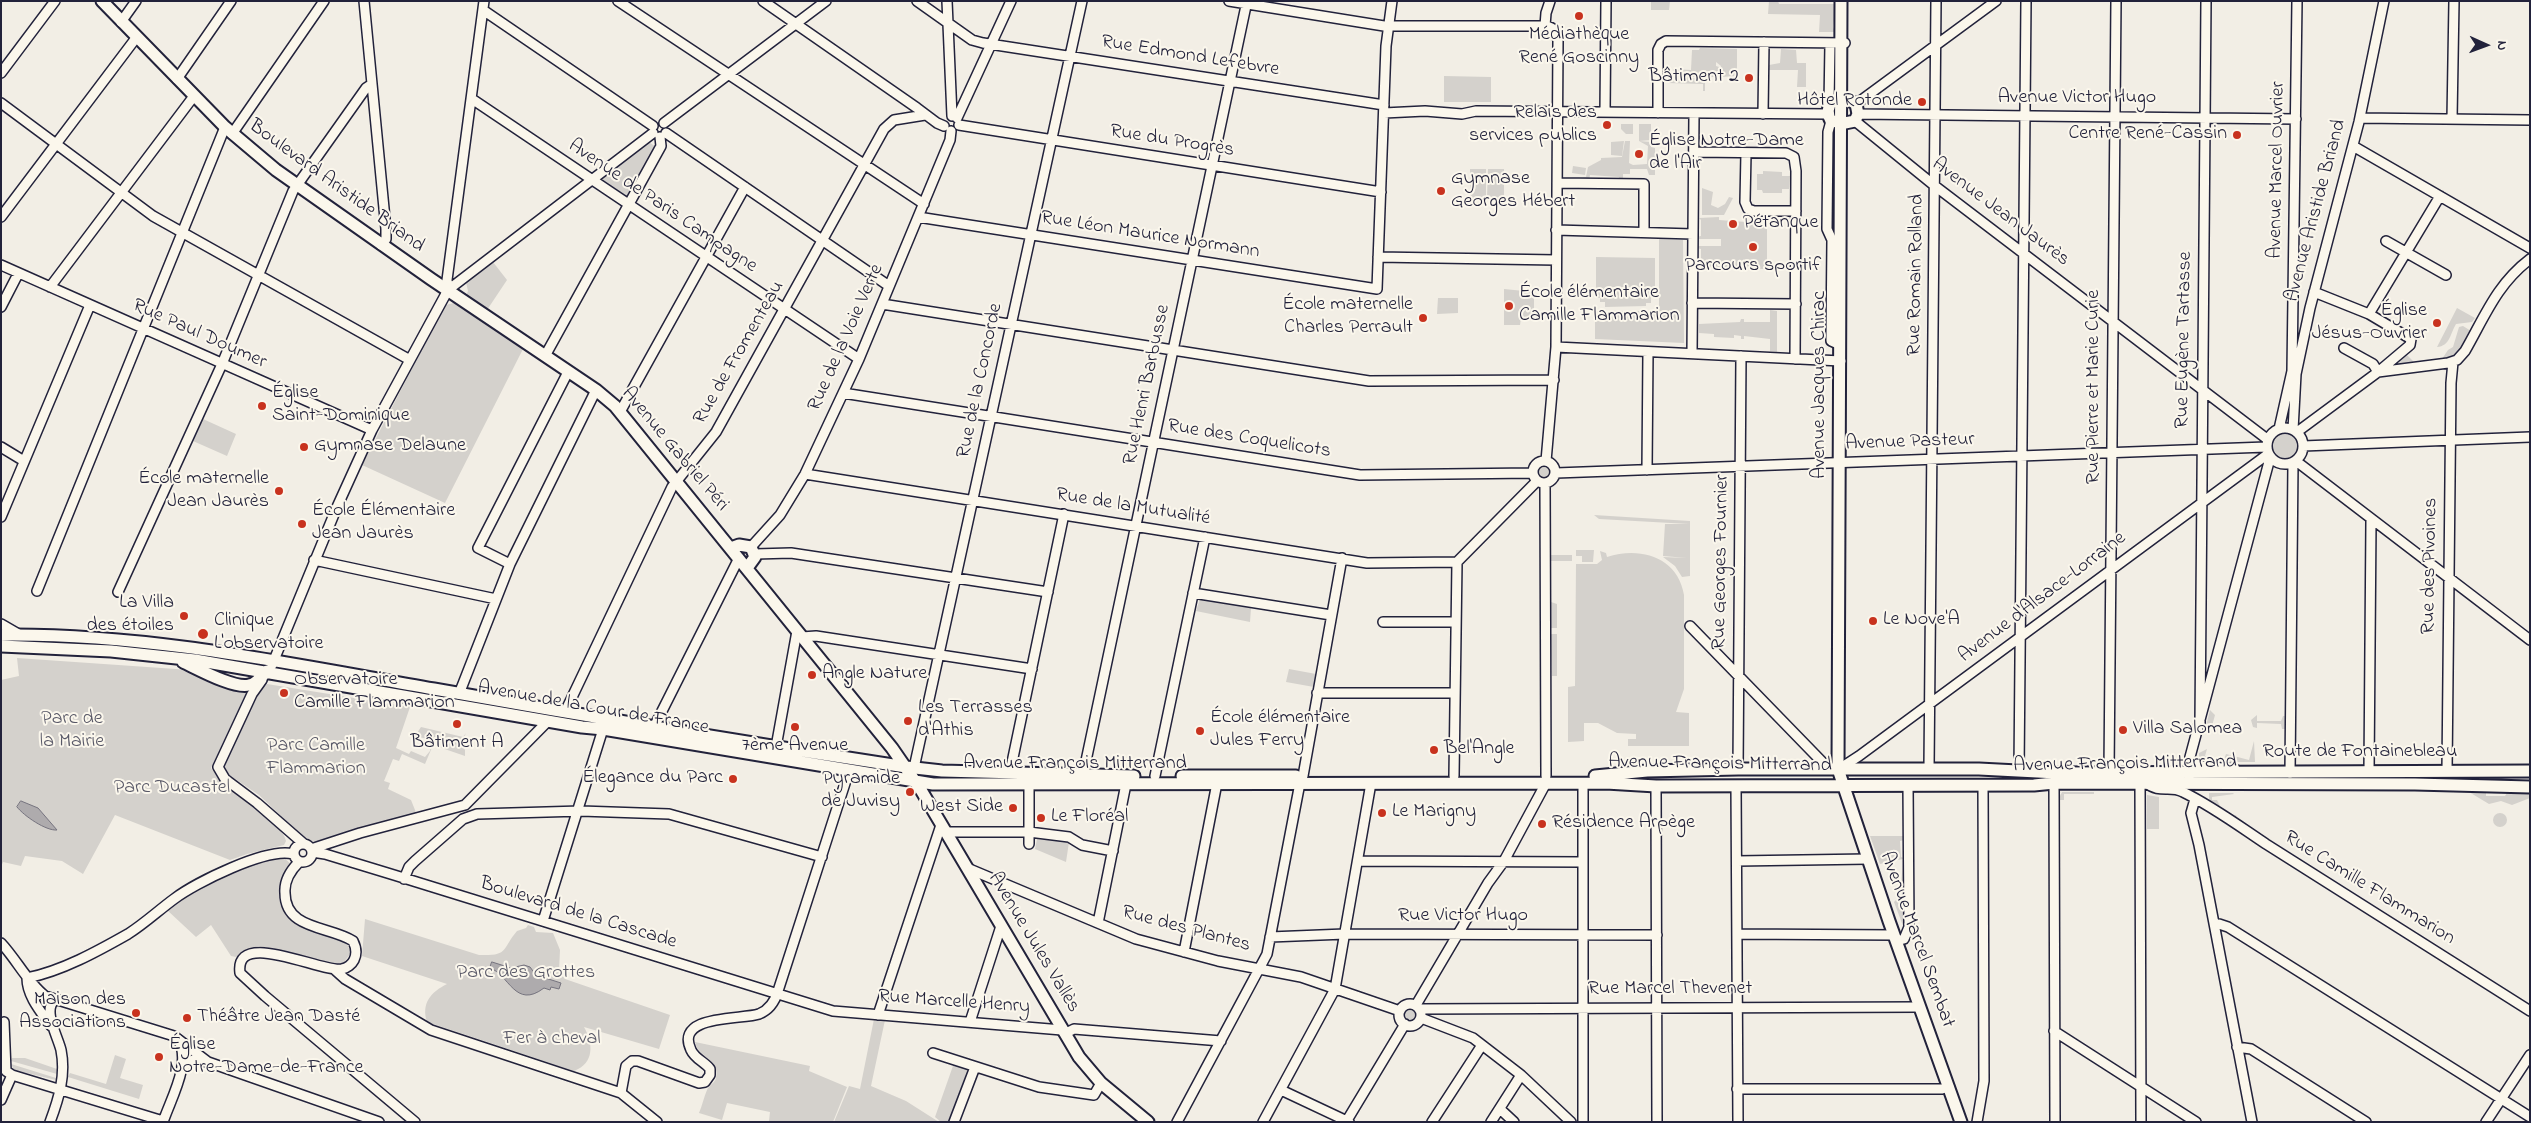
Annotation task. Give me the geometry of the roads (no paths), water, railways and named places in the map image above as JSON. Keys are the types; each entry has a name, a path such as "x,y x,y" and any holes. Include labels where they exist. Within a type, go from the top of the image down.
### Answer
{"main road":[{"name":"Boulevard Aristide Briand","path":"102,1 136,38 228,130 296,186 448,290"},
{"name":"Avenue Jacques Chirac","path":"1834,769 1841,361 1840,166 1843,113 1838,43 1841,1"},
{"path":"1838,43 1846,1"},
{"name":"Avenue Gabriel Péri","path":"448,290 596,390 620,412 800,634"},
{"path":"731,548 739,545 753,551 755,560 747,568"},
{"name":"Avenue Jules Vallès","path":"800,634 910,774 1079,1058 1101,1082 1148,1122"},
{"name":"Avenue de la Cour de France","path":"1,635 150,643 274,661 776,747 910,774"},
{"name":"Avenue de la Cour de France","path":"1,646 63,648 170,656 849,771 856,768 886,774 910,774"},
{"path":"170,656 221,679 246,686 252,684 267,671"},
{"name":"Avenue François Mitterrand","path":"910,774 1010,772 1371,783 1546,779 1606,776 1647,771 1834,769 2041,771"},
{"name":"Avenue Marcel Sembat","path":"1834,769 1843,785 1961,1122"},
{"name":"Route de Fontainebleau","path":"2041,771 2057,773 2109,772 2187,777 2245,772 2530,771"},
{"path":"910,774 1010,776 1042,774"},
{"name":"Avenue François Mitterrand","path":"910,774 1029,784 1217,783 1454,776 1546,779 1583,783 1656,786 1983,785 2143,782 2187,777 2530,787"}],"street":[{"path":"1,73 55,1"},
{"path":"121,22 136,1"},
{"path":"177,79 231,1"},
{"path":"37,591 183,233 228,130 324,1"},
{"path":"364,1 386,230 386,239 381,244"},
{"path":"618,1 924,204"},
{"path":"763,1 947,129"},
{"path":"309,848 226,779 218,767 252,694 274,661 314,560 372,430 448,290 592,180 667,126 664,123 826,1"},
{"name":"Rue Edmond Lefebvre","path":"916,1 972,40 1230,81 1384,109 1605,112"},
{"path":"947,1 956,120"},
{"name":"Rue de la Voie Verte","path":"947,129 956,120 1011,1"},
{"name":"Rue de la Concorde","path":"910,774 973,500 1082,1"},
{"path":"1229,1 1391,26 1548,27 1556,32 1558,42 1556,347 1546,461"},
{"path":"1392,1 1391,26 1386,46 1378,257 1556,260"},
{"path":"1548,27 1546,13 1550,1"},
{"path":"1605,112 1606,1"},
{"name":"Rue Romain Rolland","path":"1929,769 1936,1"},
{"path":"1840,345 1831,341 1832,240 1827,229 1828,132 1843,113 1996,1"},
{"path":"2019,770 2026,1"},
{"name":"Rue Pierre et Marie Curie","path":"2109,772 2116,1"},
{"name":"Rue Eugène Tartasse","path":"2200,724 2206,1"},
{"name":"Avenue Marcel Ouvrier","path":"2279,429 2292,371 2297,1"},
{"name":"Avenue Aristide Briand","path":"2295,431 2296,374 2306,322 2360,118 2384,1"},
{"path":"2452,119 2454,1"},
{"name":"Rue Henri Barbusse","path":"1083,775 1246,3"},
{"path":"448,290 447,280 484,5 658,132 745,187 889,286"},
{"path":"1,217 136,38"},
{"path":"1658,113 1658,50 1663,42 1838,43"},
{"path":"1763,114 1764,42"},
{"path":"118,592 222,364 296,186 366,88 372,84"},
{"path":"50,287 194,96"},
{"name":"Avenue de Paris Campagne","path":"472,99 859,359"},
{"path":"1,103 153,216 410,360"},
{"name":"Avenue Victor Hugo","path":"1605,112 2296,118"},
{"name":"Avenue Jean Jaurès","path":"1843,113 1935,186 2202,390 2268,450"},
{"path":"1692,353 1694,114"},
{"name":"Rue de Fromenteau","path":"565,712 676,480 716,432 884,129 892,121 925,115"},
{"path":"2360,118 2530,120"},
{"name":"Rue de la Voie Verte","path":"753,551 780,515 805,474 859,359 950,140 944,120 956,120"},
{"name":"Rue du Progrès","path":"956,120 1051,141 1381,192"},
{"path":"545,356 661,146 658,132"},
{"path":"2353,146 2530,248"},
{"path":"1694,152 1786,153 1794,157 1796,162 1794,359"},
{"path":"1746,153 1746,202 1748,209 1754,211 1796,211"},
{"path":"1557,183 1644,184 1644,232"},
{"path":"620,412 745,187"},
{"path":"2369,314 2440,196"},
{"name":"Rue Léon Maurice Normann","path":"918,217 1377,289 1378,257"},
{"path":"1556,230 1693,234"},
{"path":"2386,241 2446,275"},
{"path":"2378,372 2453,362 2462,356 2507,278 2530,259"},
{"name":"Rue Paul Doumer","path":"1,265 143,330 372,430"},
{"path":"1,307 15,272"},
{"path":"2252,1122 2215,925 2191,813 2194,797 2187,777 2272,433 2279,429 2295,431 2378,372 2410,345 2411,339 2369,314 2314,292"},
{"path":"1692,303 1796,304"},
{"path":"882,304 1369,381 1554,380"},
{"path":"1,517 90,305"},
{"path":"2293,330 2306,322"},
{"path":"1556,347 1841,361"},
{"path":"2344,348 2373,364 2378,372"},
{"path":"1647,470 1648,352"},
{"name":"Rue Georges Fournier","path":"1738,770 1741,356"},
{"name":"Rue des Pivoines","path":"2447,771 2450,440 2453,362"},
{"path":"510,564 478,548 568,372"},
{"path":"459,694 510,564 596,390"},
{"name":"Rue des Coquelicots","path":"843,393 1360,475 1538,479"},
{"path":"2290,772 2294,462 2301,454 2303,446 2295,431"},
{"path":"2303,446 2530,437"},
{"path":"1,446 24,461"},
{"name":"Avenue Pasteur","path":"1556,473 2202,449 2268,450"},
{"path":"2268,450 2278,464 2294,462 2530,640"},
{"name":"Avenue d'Alsace-Lorraine","path":"1834,769 1930,704 2111,570 2268,450"},
{"path":"1454,776 1457,562 1538,479 1552,480 1556,473 1552,464 1546,461 1536,464 1538,479 1546,779 1504,861 1488,883 1457,934 1419,1011 1414,1025 1405,1024 1400,1019 1400,1011 1406,1004 1419,1011 1469,1036 1521,1075 1567,1120"},
{"name":"Rue de la Mutualité","path":"805,474 1367,563 1457,562"},
{"path":"1010,772 1064,514"},
{"path":"2369,772 2371,521"},
{"path":"1155,776 1206,537"},
{"path":"753,551 791,552 1048,592"},
{"path":"654,727 739,558"},
{"path":"1177,1122 1267,954 1342,558"},
{"path":"314,560 496,599"},
{"path":"1193,593 1331,615"},
{"path":"1383,622 1456,622"},
{"path":"1,624 20,635"},
{"path":"1690,626 1834,769"},
{"path":"776,747 800,634 1032,669"},
{"path":"2200,679 2210,682"},
{"path":"1317,693 1455,693"},
{"path":"293,854 296,846 309,848 465,805 548,721"},
{"path":"543,921 603,729"},
{"path":"2187,777 2199,766 2223,766 2245,772"},
{"path":"621,1093 626,1066 635,1061 699,1083 705,1082 710,1075 710,1069 693,1054 689,1040 693,1029 704,1022 758,1014 772,1004 849,771"},
{"path":"2141,1122 2143,782"},
{"path":"1184,952 1217,783"},
{"path":"1264,1122 1335,989 1371,783"},
{"path":"1583,783 1583,1122"},
{"path":"2054,783 2054,1122"},
{"path":"1029,784 1029,844"},
{"path":"1098,923 1126,784"},
{"path":"1737,934 1904,939 1909,927 1908,785"},
{"path":"1977,1122 1984,1081 1983,785"},
{"path":"1656,786 1657,1122"},
{"path":"1736,786 1738,1122"},
{"name":"Rue Camille Flammarion","path":"2194,797 2530,1011"},
{"path":"465,805 469,815"},
{"path":"404,879 409,867 469,815 577,812 669,814 822,857"},
{"path":"878,1015 943,829 1029,832 1069,837 1082,844 1113,851"},
{"path":"324,843 324,850 328,855"},
{"path":"309,848 308,860 299,862 293,868 284,888 289,911 303,923 340,934 353,941 356,946 354,961 343,969 335,970 259,952 247,955 240,970 246,980 415,1122"},
{"name":"Boulevard de la Cascade","path":"309,848 833,1011"},
{"path":"27,978 70,964 130,933 190,889 245,861 284,853 293,854 299,862"},
{"path":"1737,861 1868,859"},
{"path":"1358,861 1583,862"},
{"name":"Rue des Plantes","path":"967,868 1136,939 1184,952 1301,977 1400,1011"},
{"path":"2215,925 2219,924 2228,927 2530,1117"},
{"path":"970,1022 1001,926"},
{"name":"Rue Victor Hugo","path":"1270,937 1346,934 1657,935"},
{"path":"1,943 17,961 27,978 27,986 57,1035 63,1066 61,1089 50,1122"},
{"path":"335,970 345,979 431,1030 621,1093 657,1122"},
{"path":"27,978 33,981 41,993 55,1000 164,1032 178,1039 208,1062"},
{"path":"48,1018 49,1006 55,1000"},
{"name":"Rue Marcel Thevenet","path":"1419,1011 1584,1007 1920,1008"},
{"name":"Rue Marcelle Henry","path":"833,1011 1068,1032 1074,1029 1221,1041"},
{"path":"4,1022 6,1071 12,1075 163,1121 182,1068 182,1051 178,1039"},
{"path":"1281,1090 1347,1121 1405,1024"},
{"path":"2054,1031 2196,1122"},
{"path":"1432,1122 1482,1044"},
{"path":"2237,1048 2251,1050 2366,1122"},
{"path":"933,1053 1039,1087 1094,1095 1101,1082"},
{"path":"2486,1122 2530,1055"},
{"path":"182,1068 193,1060 208,1062 379,1122"},
{"path":"954,1122 975,1067"},
{"path":"1,1100 12,1075"},
{"path":"1491,1122 1521,1075"},
{"path":"1737,1089 1942,1090 1949,1087"},
{"path":"1500,1109 1514,1122"}],"place":[{"name":"Médiathèque René Goscinny","path":"1579,16"},
{"name":"Bâtiment 2","path":"1749,78"},
{"name":"Hôtel Rotonde","path":"1922,102"},
{"name":"Relais des services publics","path":"1607,125"},
{"name":"Centre René-Cassin","path":"2237,135"},
{"name":"Église Notre-Dame de l'Air","path":"1639,154"},
{"name":"Gymnase Georges Hébert","path":"1441,191"},
{"name":"Pétanque","path":"1733,224"},
{"name":"Parcours sportif","path":"1753,247"},
{"name":"École élémentaire Camille Flammarion","path":"1509,306"},
{"name":"École maternelle Charles Perrault","path":"1423,318"},
{"name":"Église Jésus-Ouvrier","path":"2437,323"},
{"name":"Église Saint-Dominique","path":"262,406"},
{"name":"Gymnase Delaune","path":"304,447"},
{"name":"École maternelle Jean Jaurès","path":"279,491"},
{"name":"École Élémentaire Jean Jaurès","path":"302,524"},
{"name":"La Villa des étoiles","path":"184,616"},
{"name":"Le Nove'A","path":"1873,621"},
{"name":"Clinique L'observatoire","path":"203,634"},
{"name":"Angle Nature","path":"812,675"},
{"name":"Observatoire Camille Flammarion","path":"284,693"},
{"name":"Les Terrasses d'Athis","path":"908,721"},
{"name":"Bâtiment A","path":"457,724"},
{"name":"7ème Avenue","path":"795,727"},
{"name":"Villa Salomea","path":"2123,730"},
{"name":"École élémentaire Jules Ferry","path":"1200,731"},
{"name":"Bel'Angle","path":"1434,750"},
{"name":"Élegance du Parc","path":"733,779"},
{"name":"Pyramide de Juvisy","path":"910,792"},
{"name":"West Side","path":"1013,808"},
{"name":"Le Marigny","path":"1382,813"},
{"name":"Le Floréal","path":"1041,818"},
{"name":"Résidence Arpège","path":"1542,824"},
{"name":"Maison des Associations","path":"136,1013"},
{"name":"Théâtre Jean Dasté","path":"187,1018"},
{"name":"Église Notre-Dame-de-France","path":"159,1057"}],"park label":[{"name":"Parc de la Mairie","path":"72,732"},
{"name":"Parc Camille Flammarion","path":"316,758"},
{"name":"Parc Ducastel","path":"172,789"},
{"name":"Parc des Grottes","path":"526,974"},
{"name":"Fer à cheval","path":"552,1040"}]}
